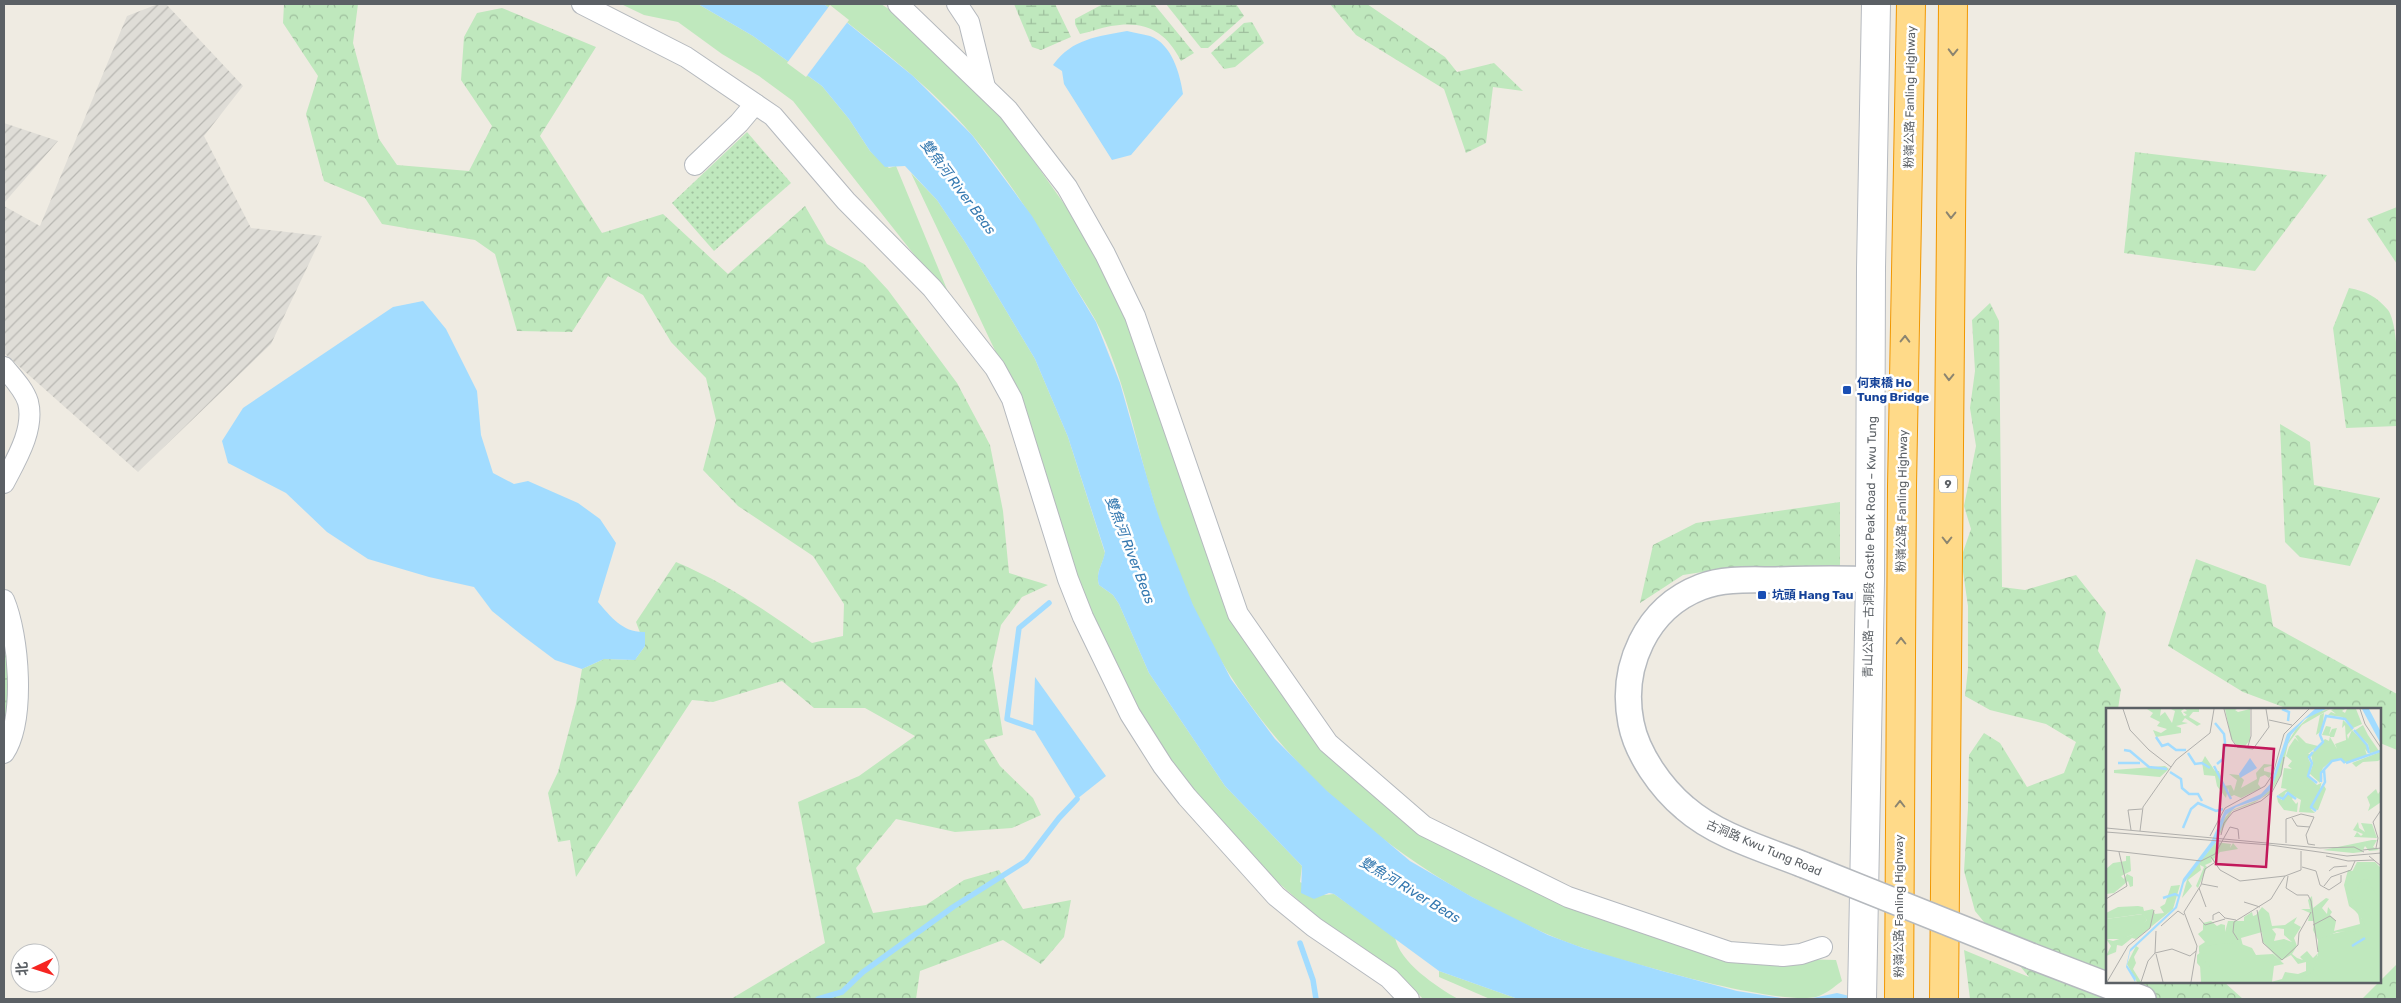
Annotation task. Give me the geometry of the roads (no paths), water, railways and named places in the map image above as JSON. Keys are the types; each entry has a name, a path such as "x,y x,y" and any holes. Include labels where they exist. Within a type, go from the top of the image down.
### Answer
{"highway":[{"name":"粉嶺公路 Fanling Highway","path":"1899,999 1902,476 1911,4"},
{"name":"9","path":"1944,999 1953,4"}],"main road":[{"name":"青山公路－古洞段 Castle Peak Road – Kwu Tung","path":"1862,999 1870,580 1871,268 1876,4"}],"street":[{"path":"582,4 686,58 773,116 846,201 932,288 995,368 1012,399 1068,579 1093,641 1130,714 1163,766 1187,798 1276,896 1314,927 1389,978 1409,999"},
{"path":"898,4 1008,110 1067,187 1105,254 1135,316 1238,614 1328,743 1424,826 1568,897 1729,952 1783,956 1801,954 1822,947"},
{"path":"957,4 969,22 985,87"},
{"path":"695,165 739,123 755,104"},
{"path":"4,367 25,396 29,412 25,438 17,460 4,483"},
{"name":"古洞路 Kwu Tung Road","path":"1870,580 1731,580 1702,586 1678,598 1652,621 1631,664 1629,706 1631,724 1641,750 1665,788 1684,807 1706,824 2031,956 2144,999"},
{"path":"4,600 14,632 17,698 11,738 4,753"}],"water":[{"name":"雙魚河 River Beas","path":"698,4 824,4 913,76 972,135 1032,216 1096,322 1120,383 1162,526 1193,605 1231,679 1275,739 1327,791 1410,861 1472,897 1548,935 1583,948 1737,991 1788,999 1518,999 1439,971 1334,894 1329,893 1314,899 1301,893 1302,866 1225,786 1149,673 1119,604 1113,595 1099,585 1099,572 1105,552 1068,437 1035,359 965,242 937,200 905,166 885,167 870,151 849,119 822,86 753,36"},
{"path":"1127,31 1150,36 1164,46 1174,60 1183,94 1131,155 1112,160 1064,84 1062,71 1053,65 1069,49 1077,44 1096,37"},
{"path":"423,301 446,329 477,391 481,435 493,473 514,484 528,481 578,503 600,519 616,543 598,602 624,627 637,632 645,632 645,646 635,660 604,659 582,669 555,660 492,611 474,587 429,577 368,559 327,532 286,493 228,463 222,441 243,408 393,307"},
{"path":"1035,677 1106,776 1077,799 1033,728"},
{"path":"1837,993 1862,999 1808,999"}],"waterway":[{"path":"1033,728 1007,719 1019,628 1049,603"},
{"path":"818,999 842,992 863,972 953,907 1026,861 1059,818 1077,799"},
{"path":"1300,943 1313,980 1316,999"}],"place":[{"name":"何東橋 Ho Tung Bridge","path":"1847,390"},
{"name":"坑頭 Hang Tau","path":"1762,595"}]}
